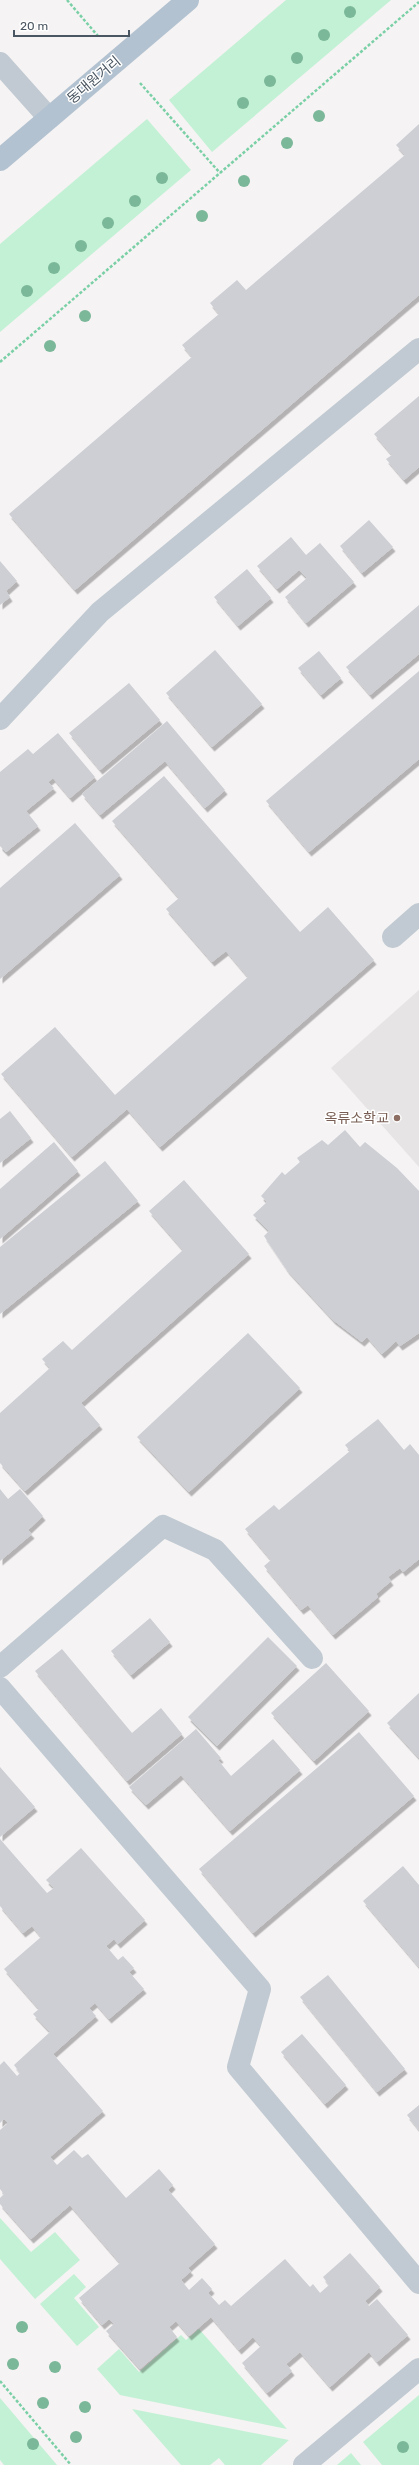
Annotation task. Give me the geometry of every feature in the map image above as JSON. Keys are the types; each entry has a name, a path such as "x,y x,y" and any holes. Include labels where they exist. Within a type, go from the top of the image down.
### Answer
{"main road":[{"name":"동대원거리","path":"0,160 188,0"}],"street":[{"path":"0,63 49,118"},
{"path":"0,719 100,612 419,349"},
{"path":"393,937 419,914"},
{"path":"0,1667 163,1526 215,1550 312,1658"},
{"path":"0,1688 260,1989 238,2067 419,2283"},
{"path":"304,2465 419,2368"}],"path":[{"path":"67,0 220,173"},
{"path":"0,362 419,2"},
{"path":"0,2381 71,2465"}],"shaded area":[{"name":"옥류소학교","path":"419,990 419,1167 331,1068"}],"green space":[{"path":"286,0 391,0 212,152 169,100"},
{"path":"147,119 191,170 0,332 0,244"},
{"path":"0,2218 31,2252 55,2232 80,2260 35,2299 0,2259"},
{"path":"74,2274 86,2287 74,2298 99,2327 77,2346 40,2304"},
{"path":"199,2329 287,2429 120,2395 97,2369 119,2349 139,2372 181,2335 186,2340"},
{"path":"419,2395 419,2465 382,2465 363,2442"},
{"path":"0,2398 57,2465 4,2465 0,2460"},
{"path":"132,2409 289,2440 261,2465 225,2465 219,2458 210,2465 181,2465"},
{"path":"351,2453 361,2465 337,2465"}],"building":[{"path":"419,124 419,295 75,590 9,514 192,357 182,345 219,314 210,303 237,280 246,290 405,155 396,145"},
{"path":"419,396 419,467 404,480 386,459 392,455 374,434"},
{"path":"369,520 393,547 362,573 340,546"},
{"path":"291,537 306,555 320,543 354,582 306,623 285,597 307,578 299,570 277,589 257,566"},
{"path":"0,561 17,581 6,591 10,597 0,605"},
{"path":"247,569 271,598 238,626 214,597"},
{"path":"419,605 419,654 370,695 346,667"},
{"path":"215,650 262,704 212,747 166,693"},
{"path":"319,651 341,678 321,695 298,668"},
{"path":"419,671 419,759 309,852 266,801"},
{"path":"129,683 160,720 100,770 69,733"},
{"path":"167,721 225,790 205,808 165,761 100,815 82,794"},
{"path":"58,733 95,777 70,798 53,778 48,782 54,788 26,811 38,826 6,852 0,846 0,772 28,749 33,754"},
{"path":"164,776 300,932 328,907 374,960 160,1147 127,1109 72,1157 1,1074 55,1027 115,1095 248,977 226,951 212,962 166,909 179,898 112,821"},
{"path":"75,823 120,875 0,979 0,888"},
{"path":"10,1111 31,1138 0,1163 0,1119"},
{"path":"345,1130 360,1147 365,1142 397,1168 419,1191 419,1333 400,1346 396,1341 382,1354 367,1337 362,1342 333,1320 287,1270 264,1236 269,1231 253,1215 267,1202 261,1196 282,1172 285,1175 300,1162 297,1158 322,1140 328,1145"},
{"path":"54,1142 78,1171 0,1239 0,1189"},
{"path":"105,1161 138,1201 0,1314 0,1247"},
{"path":"184,1180 249,1254 81,1403 100,1425 25,1491 0,1463 0,1413 50,1368 42,1359 63,1341 72,1350 183,1250 149,1211"},
{"path":"248,1333 300,1388 189,1492 137,1437"},
{"path":"378,1419 404,1450 410,1444 419,1455 419,1559 403,1572 400,1568 388,1577 391,1581 376,1594 378,1597 333,1635 308,1605 301,1610 264,1566 271,1560 245,1529 274,1505 279,1510 350,1451 345,1445"},
{"path":"0,1489 8,1499 20,1489 43,1516 28,1530 32,1534 0,1561"},
{"path":"150,1618 170,1642 131,1675 111,1651"},
{"path":"268,1637 297,1666 217,1746 188,1717"},
{"path":"62,1649 132,1733 161,1708 182,1734 127,1781 35,1671"},
{"path":"326,1663 369,1711 314,1761 271,1713"},
{"path":"419,1693 419,1758 387,1723"},
{"path":"196,1729 221,1758 218,1760 231,1776 273,1739 300,1770 230,1831 181,1775 146,1805 129,1787"},
{"path":"359,1732 414,1796 253,1933 199,1869"},
{"path":"0,1767 35,1807 0,1837"},
{"path":"0,1839 47,1893 54,1888 46,1880 81,1848 145,1920 118,1944 114,1939 106,1946 118,1960 123,1956 134,1968 129,1972 144,1989 109,2019 95,2003 89,2008 96,2016 53,2054 103,2111 50,2157 57,2165 74,2150 82,2158 88,2154 126,2198 159,2169 173,2185 168,2190 215,2244 188,2268 191,2271 181,2280 189,2290 202,2278 212,2289 208,2293 219,2305 225,2300 231,2306 285,2259 310,2287 313,2284 320,2293 329,2285 323,2277 350,2253 380,2287 365,2301 369,2306 377,2299 408,2335 377,2362 369,2352 330,2387 300,2352 286,2364 292,2371 267,2393 242,2363 261,2346 253,2337 239,2350 211,2317 189,2336 176,2321 169,2327 177,2337 140,2369 106,2331 114,2324 109,2319 102,2325 79,2298 120,2263 70,2205 31,2239 0,2204 0,2198 4,2194 0,2189 0,2130 8,2123 4,2119 0,2123 0,2065 4,2061 17,2076 20,2073 14,2065 50,2032 33,2014 39,2009 4,1969 41,1937 32,1926 23,1933 0,1906"},
{"path":"403,1866 419,1885 419,1967 363,1901"},
{"path":"328,1975 405,2069 377,2092 300,1997"},
{"path":"302,2034 346,2085 325,2104 281,2052"},
{"path":"419,2105 419,2130 407,2115"}],"place":[{"name":"옥류소학교","path":"397,1118"}]}
